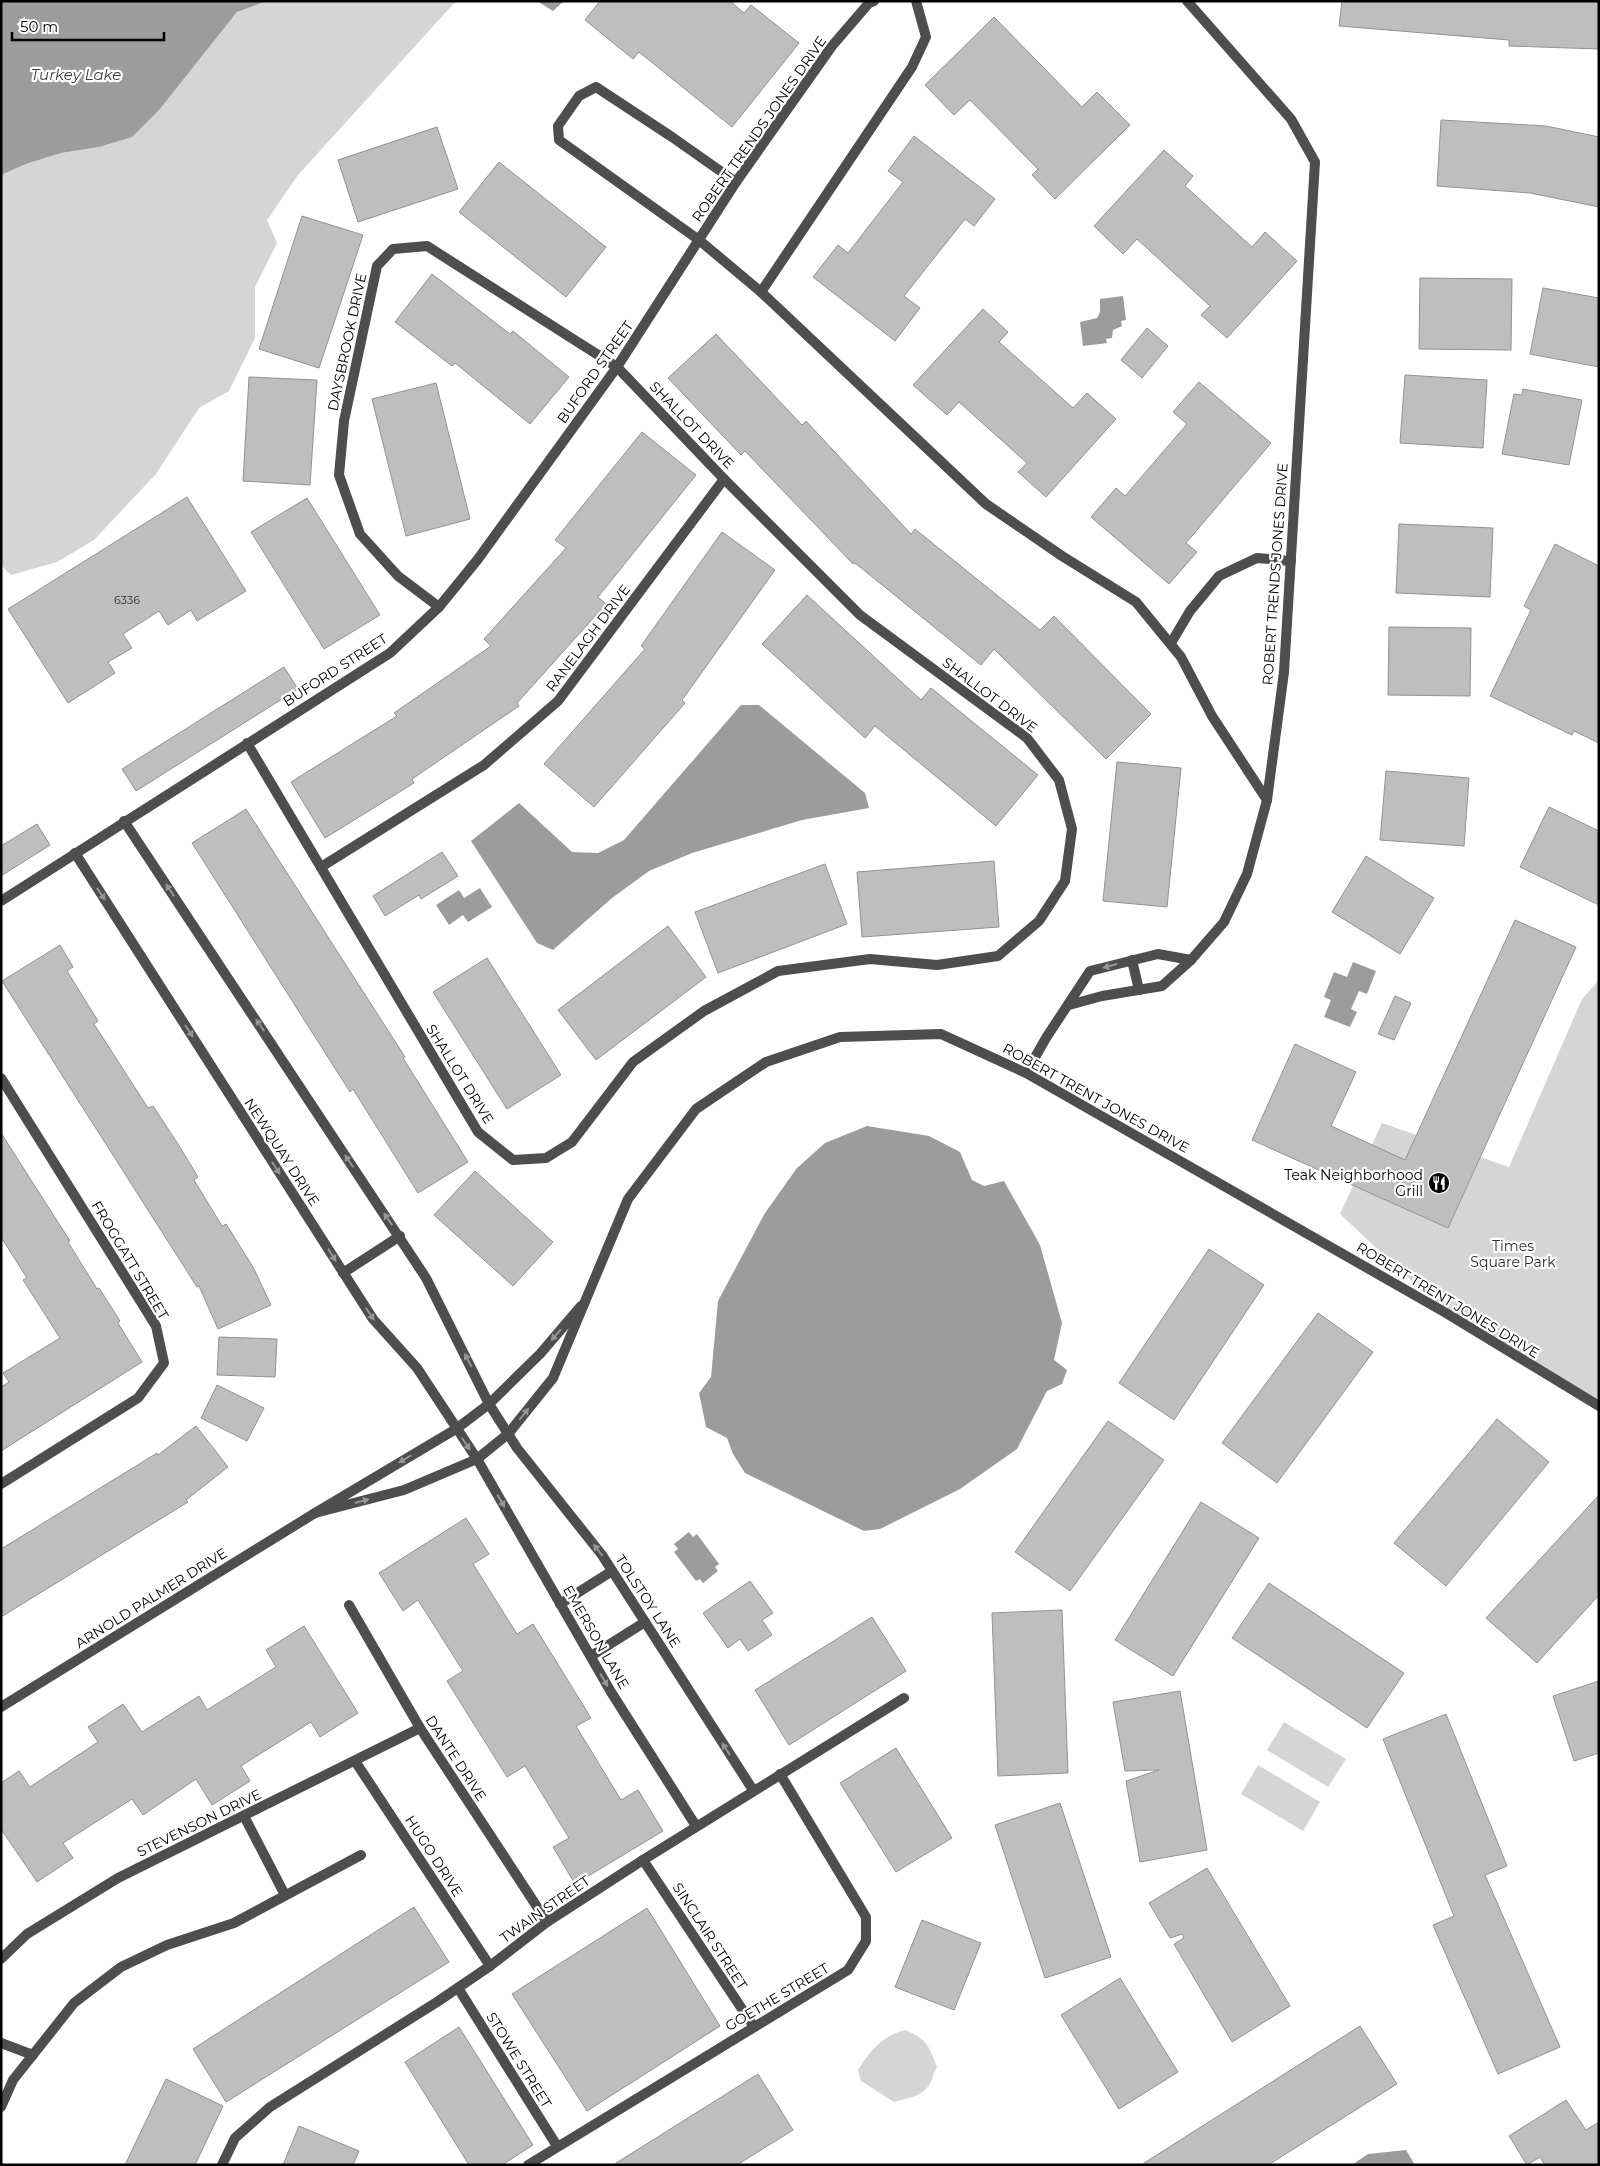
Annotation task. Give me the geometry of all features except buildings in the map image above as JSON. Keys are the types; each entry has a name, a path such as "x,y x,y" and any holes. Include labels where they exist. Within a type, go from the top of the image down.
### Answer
{"street":[{"name":"ROBERT TRENDS JONES DRIVE","path":"674,280 736,182 832,46 869,3 874,1"},
{"path":"761,292 912,67 926,37 916,1"},
{"name":"ROBERT TRENDS JONES DRIVE","path":"1069,1005 1102,996 1162,986 1190,960 1224,922 1247,874 1267,800 1284,672 1315,162 1292,119 1187,1"},
{"path":"736,182 596,87 579,96 558,126 559,140 699,240 761,292 986,504 1062,556 1136,602 1181,657 1212,716 1267,800"},
{"name":"DAYSBROOK DRIVE","path":"439,607 398,576 360,534 339,475 344,421 376,266 393,249 427,246 617,367"},
{"name":"BUFORD STREET","path":"1,901 390,653 439,607 478,559 617,367 674,280"},
{"name":"SHALLOT DRIVE","path":"247,743 478,1132 514,1160 546,1158 572,1142 633,1062 704,1011 778,971 870,959 937,965 998,956 1039,921 1066,881 1072,829 1060,780 1027,738 860,614 724,479 617,367"},
{"name":"RANELAGH DRIVE","path":"321,867 484,765 558,701 724,479"},
{"path":"1170,643 1190,611 1219,576 1257,558 1291,560"},
{"path":"124,821 400,1236 426,1278 490,1404 508,1434"},
{"name":"NEWQUAY DRIVE","path":"75,853 373,1319 417,1368 477,1459"},
{"path":"1026,1073 1046,1038 1090,971 1158,954 1190,960"},
{"path":"1132,960 1139,990"},
{"name":"ROBERT TRENT JONES DRIVE","path":"477,1459 508,1434 554,1378 628,1199 696,1109 766,1062 840,1037 941,1034 1026,1073 1446,1313 1599,1406"},
{"name":"FROGGATT STREET","path":"1,1078 156,1326 164,1363 138,1398 1,1484"},
{"path":"343,1273 400,1236"},
{"name":"ROBERT TRENT JONES DRIVE","path":"490,1404 540,1354 588,1298"},
{"name":"ARNOLD PALMER DRIVE","path":"1,1707 315,1513 456,1429 490,1404"},
{"name":"TOLSTOY LANE","path":"508,1434 602,1555 753,1790"},
{"name":"ARNOLD PALMER DRIVE","path":"315,1513 404,1490 477,1459"},
{"name":"EMERSON LANE","path":"477,1459 591,1656 696,1826"},
{"path":"560,1604 612,1571"},
{"name":"DANTE DRIVE","path":"349,1605 420,1728 547,1922"},
{"path":"591,1656 645,1622"},
{"name":"TWAIN STREET","path":"222,2165 235,2138 270,2106 458,1988 547,1922 643,1860 904,1698"},
{"name":"STEVENSON DRIVE","path":"1,1959 27,1934 118,1878 420,1728"},
{"name":"HUGO DRIVE","path":"355,1760 490,1966"},
{"name":"GOETHE STREET","path":"528,2165 848,1970 866,1941 866,1917 780,1774"},
{"path":"244,1816 285,1895"},
{"path":"1,2107 13,2080 74,2004 121,1967 166,1945 234,1922 361,1855"},
{"name":"SINCLAIR STREET","path":"643,1860 754,2027"},
{"name":"STOWE STREET","path":"458,1988 557,2146"},
{"path":"1,2043 33,2055"}],"green space":[{"path":"267,1 456,1 298,175 267,220 277,243 255,287 255,338 229,391 199,408 156,474 94,540 57,562 11,575 1,565 1,175 26,164 61,153 99,147 160,109 237,12"},
{"name":"Times Square Park","path":"1599,980 1599,1406 1446,1313 1340,1214 1382,1123 1509,1167 1582,999"},
{"path":"1284,1722 1346,1759 1328,1787 1267,1750"},
{"path":"1258,1765 1320,1802 1303,1831 1241,1794"},
{"path":"905,2030 923,2040 932,2054 937,2067 926,2089 914,2096 894,2102 861,2081 858,2070 867,2056 878,2045 897,2032"}],"water":[{"name":"Turkey Lake","path":"1,1 267,1 237,12 160,109 132,137 99,147 61,153 26,164 1,175"},
{"path":"537,1 564,1 553,11"},
{"path":"1123,296 1126,320 1121,321 1122,326 1113,330 1112,338 1106,339 1107,343 1083,346 1080,322 1097,318 1100,312 1100,299"},
{"path":"741,705 759,705 865,793 869,808 802,820 692,853 649,871 612,898 553,950 537,943 471,841 519,803 572,852 598,853 624,840"},
{"path":"480,888 492,907 468,922 463,915 449,925 436,905 459,890 464,898"},
{"path":"1353,962 1376,971 1367,994 1359,991 1351,1009 1357,1012 1350,1027 1324,1017 1331,1000 1324,997 1334,972 1347,977"},
{"path":"867,1126 929,1136 960,1152 972,1180 984,1186 1004,1181 1040,1245 1062,1323 1054,1360 1067,1370 1062,1384 1047,1391 1017,1449 960,1489 880,1529 864,1531 745,1473 733,1454 727,1438 706,1427 699,1393 711,1377 718,1301 765,1213 797,1168 825,1143"},
{"path":"689,1532 693,1537 697,1534 719,1564 715,1567 718,1571 703,1583 700,1579 696,1581 674,1552 678,1549 674,1544"},
{"path":"1406,2150 1415,2165 1352,2165 1368,2154"}],"place":[{"name":"Teak Neighborhood Grill","path":"1439,1183"}]}
